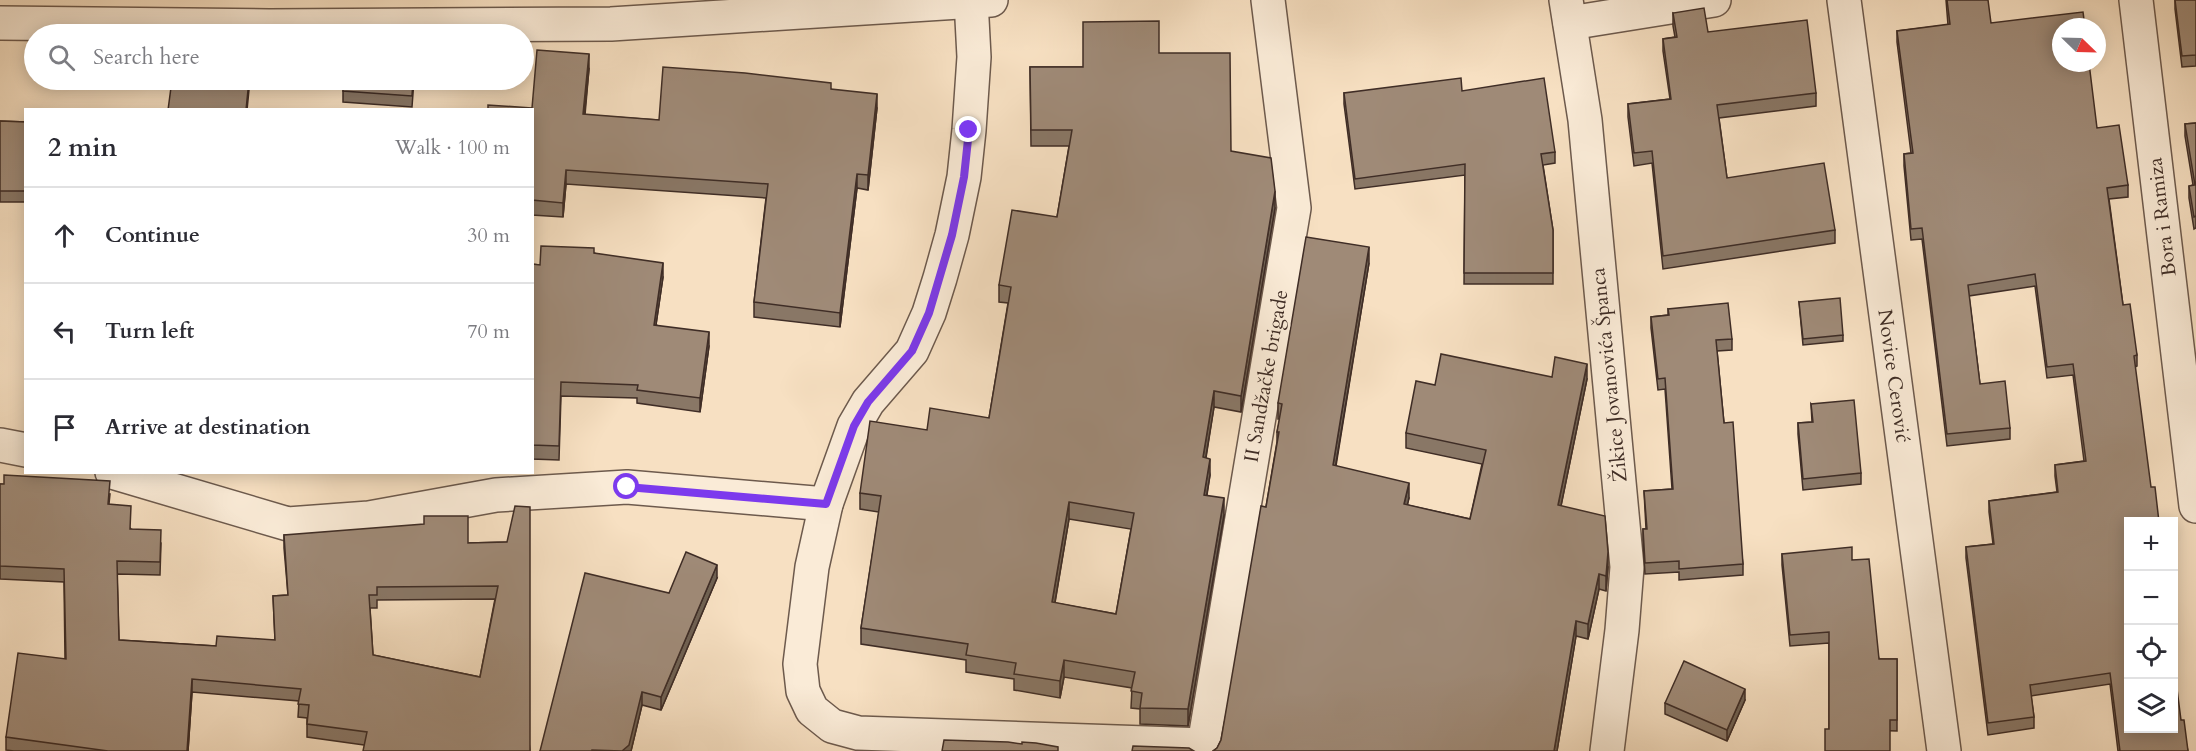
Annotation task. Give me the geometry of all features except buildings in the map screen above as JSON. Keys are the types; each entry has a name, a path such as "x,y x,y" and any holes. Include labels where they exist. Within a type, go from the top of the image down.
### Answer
{"street":[{"name":"II Sandžačke brigade","path":"1204,748 1294,208 1268,0"},
{"path":"1568,11 1714,0"},
{"name":"Novice Cerović","path":"1844,0 1944,751"},
{"name":"Bora i Ramiza","path":"2136,0 2196,506"},
{"path":"0,23 268,13 610,12 978,1 964,177 940,278 929,313 912,351 868,402 854,426 826,504 812,567 800,664 803,691 812,710 832,726 858,734 1204,748"},
{"name":"Žikice Jovanovića Španca","path":"1568,11 1585,120 1627,567 1622,630 1607,751"},
{"path":"0,445 24,450"},
{"path":"119,474 288,524 369,518 496,495 627,487 826,504"}],"route":[{"path":"627,487 826,504 854,426 868,402 912,351 929,313 952,235 964,177 969,130"}]}
